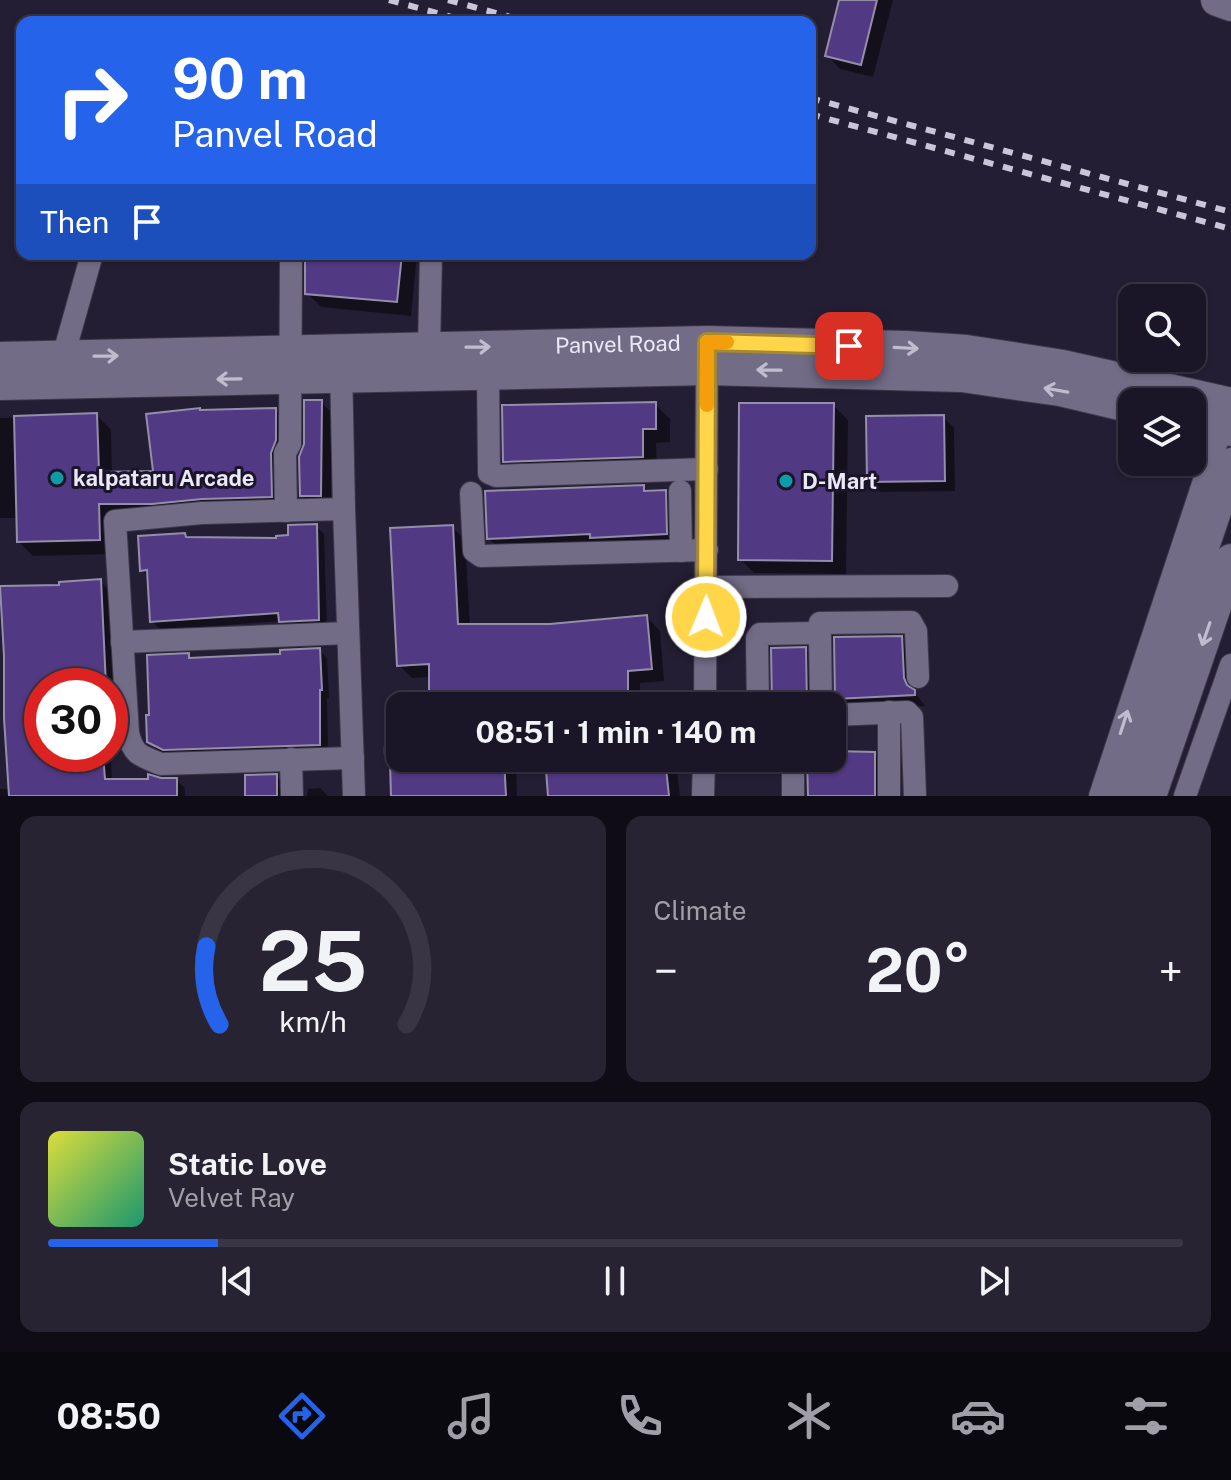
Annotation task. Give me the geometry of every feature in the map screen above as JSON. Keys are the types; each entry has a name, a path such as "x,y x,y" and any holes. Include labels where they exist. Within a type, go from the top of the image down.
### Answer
{"street":[{"path":"1217,0 1231,5"},
{"path":"63,357 90,260"},
{"path":"286,511 285,453 290,444 291,260"},
{"path":"429,348 431,260"},
{"name":"Panvel Road","path":"0,384 342,363 488,373 707,355 906,347 966,351 1063,366 1221,417"},
{"name":"Panvel Road","path":"342,363 429,348 707,355 962,376 1060,390 1118,404"},
{"path":"705,692 707,355"},
{"name":"Panvel Road","path":"0,358 63,357 290,365"},
{"path":"342,363 354,796"},
{"path":"488,373 489,473 496,476 707,469"},
{"path":"1100,796 1221,417"},
{"path":"1119,796 1231,464"},
{"path":"680,491 681,551"},
{"path":"471,493 474,551 481,556 707,550"},
{"path":"344,509 202,513 115,521 128,733 131,746 141,756 161,764 353,758"},
{"path":"1150,796 1231,560"},
{"path":"707,587 947,586"},
{"path":"821,587 820,627 911,622 916,631 918,677"},
{"path":"122,642 348,633"},
{"path":"758,692 757,638 760,634 815,633 820,636 821,692"},
{"path":"1185,796 1221,725 1231,665"},
{"path":"889,712 889,796"},
{"path":"846,714 907,712 912,717 915,796"},
{"path":"291,759 292,796"},
{"path":"703,796 704,772"},
{"path":"793,772 793,796"}],"building":[{"path":"839,0 877,0 861,65 825,56"},
{"path":"305,260 401,260 397,302 305,294"},
{"path":"304,400 322,400 321,496 300,496 299,457 304,444"},
{"path":"656,402 656,429 643,429 643,457 503,462 502,405"},
{"name":"D-Mart","path":"739,403 834,403 832,561 738,560"},
{"path":"200,408 276,408 276,440 271,453 272,497 99,504 100,540 17,542 14,416 97,413 99,472 153,471 146,414"},
{"path":"944,415 945,481 867,482 866,416"},
{"path":"644,485 644,491 666,490 667,534 487,539 485,491"},
{"path":"317,524 319,620 279,622 278,613 150,622 147,570 140,571 138,536 185,533 186,537 276,538 288,535 288,525"},
{"path":"453,525 458,624 550,624 647,615 652,669 628,671 628,692 429,692 429,664 397,666 390,528"},
{"path":"101,579 105,668 24,668 24,772 104,772 105,779 148,779 148,774 177,778 177,796 9,796 0,586 59,585 59,582"},
{"path":"902,636 904,678 907,685 915,690 915,695 846,698 846,692 835,692 834,637"},
{"path":"806,647 807,692 772,692 771,648"},
{"path":"320,648 320,745 163,750 147,742 147,655 189,653 189,658 280,654 280,650"},
{"path":"846,751 875,752 875,796 808,796 807,772 846,772"},
{"path":"390,772 505,772 506,796 391,796"},
{"path":"546,772 666,772 669,796 548,796"},
{"path":"277,774 277,796 245,796 245,775"}],"railway":[{"path":"389,0 448,16"},
{"path":"448,0 507,16"},
{"path":"816,100 1231,212"},
{"path":"816,116 1231,229"}],"slow traffic":[{"path":"707,405 707,342 727,342"}],"place":[{"name":"kalpataru Arcade","path":"57,478"},
{"name":"D-Mart","path":"786,481"}],"route":[{"path":"706,617 707,342 849,346"}]}
